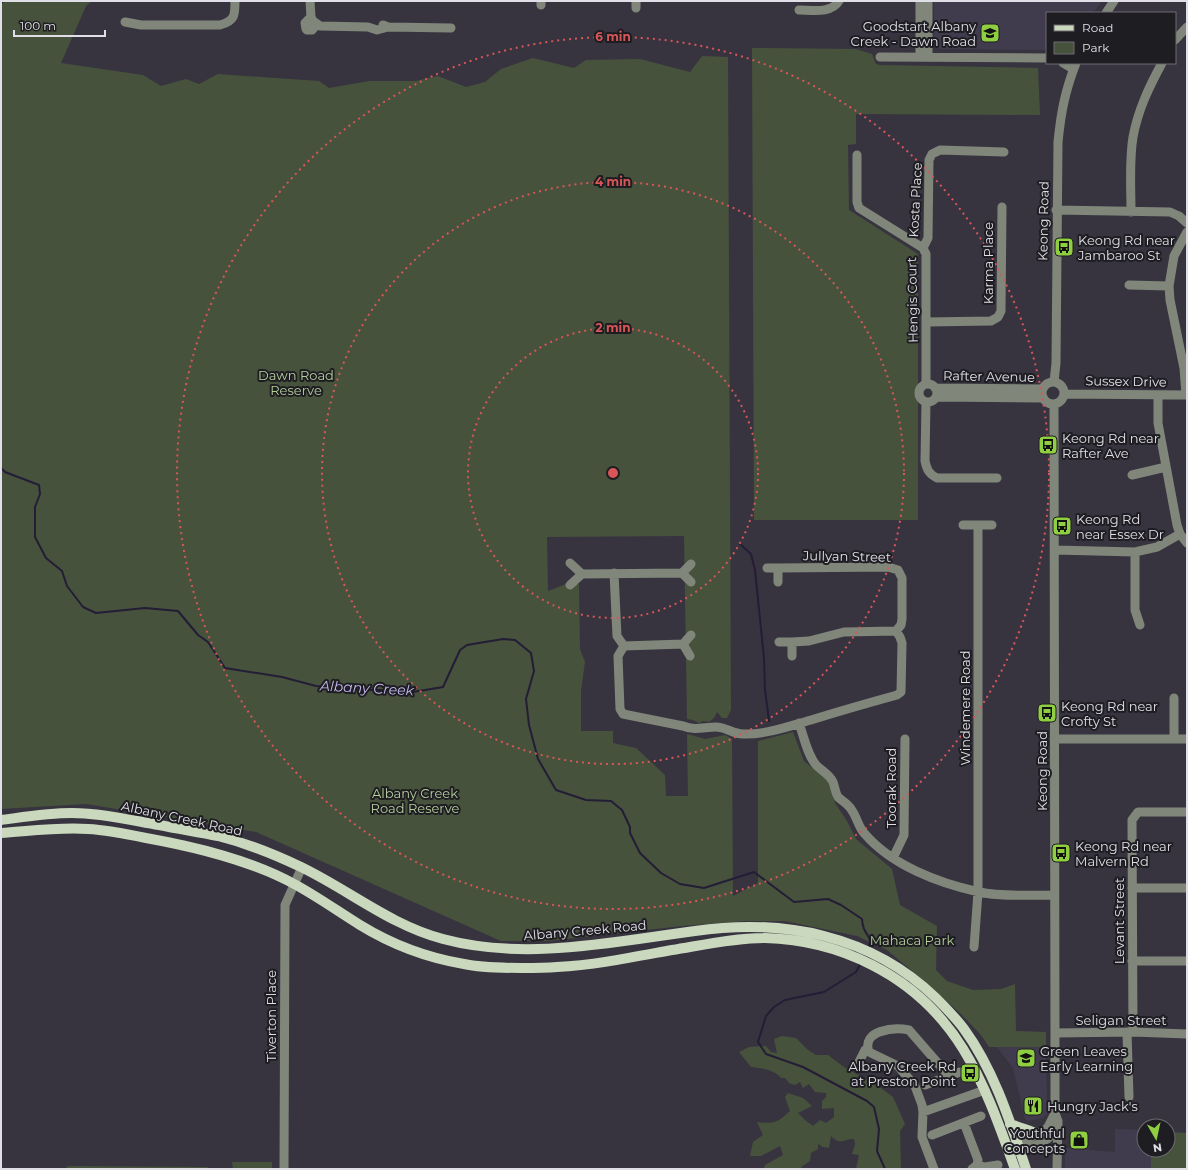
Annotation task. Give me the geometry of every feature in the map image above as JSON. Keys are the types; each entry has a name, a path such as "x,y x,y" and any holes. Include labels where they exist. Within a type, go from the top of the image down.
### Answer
{"main road":[{"name":"Albany Creek Road","path":"1,820 71,813 121,818 219,836 251,846 302,868 345,890 372,908 395,920 433,936 462,943 519,949 550,948 618,942 711,929 748,927 780,928 809,932 837,939 860,947 879,956 913,978 928,990 964,1028 985,1064 997,1090 1026,1169"},
{"name":"Albany Creek Road","path":"1,833 63,828 87,828 116,832 202,850 261,869 295,884 363,927 392,942 416,951 464,965 505,968 558,967 620,959 733,940 766,938 817,945 858,958 898,980 924,1001 946,1024 960,1043 985,1090 1014,1169"},
{"path":"946,1024 954,1017"},
{"path":"1010,1124 1045,1134"}],"street":[{"path":"125,22 141,26 220,26 227,24 232,19 235,13 235,1"},
{"path":"310,1 314,21 326,27 368,27 380,24 388,26 451,28"},
{"path":"799,10 828,9 835,6 838,1"},
{"path":"920,1 924,57"},
{"path":"924,57 928,1"},
{"path":"1107,12 1114,1"},
{"path":"1176,39 1187,27"},
{"path":"880,57 1046,58"},
{"path":"1131,212 1131,154 1133,138 1141,106 1161,64"},
{"name":"Keong Road","path":"1054,382 1056,363 1056,210 1058,142 1061,109 1075,66"},
{"name":"Kosta Place","path":"923,248 928,238 929,160 932,154 940,150 1004,152"},
{"name":"Hengis Court","path":"857,155 857,202 859,208 923,248 926,254 927,322 932,390"},
{"name":"Karma Place","path":"927,322 991,321 998,317 1001,311 1002,207"},
{"path":"1056,210 1170,212 1179,216 1187,223"},
{"path":"1186,395 1184,368 1170,300 1169,286 1174,256 1187,232"},
{"path":"1129,285 1169,286"},
{"path":"1054,382 1063,387 1064,394 1060,402 1054,404 1048,403 1043,394 1047,384 1054,382"},
{"name":"Rafter Avenue","path":"932,390 932,401 926,402 921,399 919,392 921,387 932,390 1043,394"},
{"name":"Sussex Drive","path":"1064,394 1186,395"},
{"path":"1158,395 1158,423 1177,525 1180,534 1187,543"},
{"path":"926,402 925,461 927,470 931,475 937,478 997,478"},
{"name":"Keong Road","path":"1054,404 1054,895 1055,1113 1058,1121 1057,1169"},
{"path":"1132,475 1166,467"},
{"path":"963,525 992,525"},
{"name":"Windemere Road","path":"974,947 978,892 978,525"},
{"path":"1055,550 1135,552 1157,547 1180,534"},
{"path":"1135,552 1135,610 1140,624"},
{"path":"570,563 582,574"},
{"path":"570,585 582,574 682,572 691,564"},
{"name":"Jullyan Street","path":"767,568 893,568 898,570 902,578 902,619 901,625 896,631"},
{"path":"778,568 778,582"},
{"path":"682,572 691,582"},
{"path":"614,573 617,636 624,646"},
{"path":"624,646 618,656 620,709 623,714 683,726 689,729 697,730 716,727 725,728 735,733 742,734 773,730 901,692 902,643 896,631 844,632 803,642 779,642"},
{"path":"624,646 683,644 691,634"},
{"path":"792,642 792,656"},
{"path":"683,644 690,656"},
{"path":"1174,698 1174,739"},
{"path":"799,723 810,755 816,765 829,776 833,782 838,797 852,810 858,825 864,834 886,854 913,870 978,892 1015,895 1054,895"},
{"name":"Toorak Road","path":"893,858 904,835 904,739"},
{"path":"1055,739 1187,739"},
{"name":"Levant Street","path":"1129,1097 1132,961 1132,820 1138,812 1187,812"},
{"name":"Tiverton Place","path":"284,1169 285,906 302,868"},
{"path":"1132,888 1187,888"},
{"path":"1132,961 1187,961"},
{"path":"934,1169 922,1138 923,1112 915,1086 898,1066 869,1052 868,1044 870,1037 876,1033 886,1030 909,1030 949,1076"},
{"name":"Seligan Street","path":"1055,1033 1130,1032 1187,1034"},
{"path":"858,1064 865,1050 868,1048"},
{"path":"925,1085 960,1072"},
{"path":"923,1112 985,1090"},
{"name":"Keong Road","path":"1055,1113 1045,1134 1056,1144 1057,1150"},
{"path":"932,1135 981,1116"},
{"path":"964,1123 978,1160 975,1167 998,1165"},
{"path":"1008,1151 1045,1134 1058,1125"}],"shaded area":[{"path":"934,1 1102,1 1094,12 1046,12 1046,50 940,49 936,47 934,43"},
{"path":"997,1047 1046,1047 1047,1114 1043,1118 1028,1121 1025,1119 1013,1068"},
{"path":"1115,1129 1136,1130 1136,1158 1151,1158 1151,1169 1065,1169 1065,1148 1115,1152"}],"green space":[{"name":"Dawn Road Reserve","path":"1,1 92,1 86,6 61,63 143,75 161,86 186,79 199,84 218,74 319,81 329,88 370,81 416,81 438,76 466,87 485,82 501,69 533,58 574,68 586,60 640,59 690,72 702,56 728,57 731,710 727,718 722,718 717,712 714,718 709,722 703,721 699,723 687,719 684,536 547,537 548,591 566,584 579,584 580,649 585,662 581,691 581,731 613,731 613,743 636,748 665,775 666,796 688,796 687,734 705,739 725,735 732,739 733,896 758,883 758,741 793,732 804,761 829,782 835,803 847,821 856,839 892,869 900,905 937,926 936,970 947,981 973,990 1001,989 1015,984 1016,1031 1046,1032 1046,1047 989,1047 981,1035 961,1014 924,981 887,950 857,936 785,921 746,921 682,926 549,941 501,941 256,832 86,804 1,809"},
{"path":"752,48 856,49 872,54 876,64 880,65 1038,68 1040,115 856,114 856,144 848,145 849,210 918,254 918,520 754,520"},
{"path":"782,1036 796,1038 808,1050 816,1055 828,1055 844,1067 881,1088 893,1097 905,1124 900,1131 901,1169 856,1169 859,1155 852,1154 855,1144 854,1139 837,1141 831,1136 829,1148 818,1144 818,1149 811,1153 810,1161 801,1167 802,1169 764,1169 765,1165 783,1155 780,1146 761,1156 750,1156 753,1142 763,1135 757,1122 775,1122 790,1111 785,1097 788,1093 803,1098 812,1106 798,1113 813,1126 820,1120 826,1123 834,1117 834,1108 822,1109 822,1101 826,1097 826,1093 815,1092 809,1084 803,1088 800,1082 795,1085 789,1083 785,1078 781,1078 772,1071 751,1067 739,1052 749,1047 766,1046 771,1052 777,1053 774,1039"},
{"path":"1176,1132 1187,1133 1187,1169 1151,1169 1151,1158 1176,1158"},
{"path":"232,1162 272,1162 272,1169 233,1169"},
{"path":"68,1166 207,1167 211,1169 65,1169"}],"waterway":[{"name":"Albany Creek","path":"1,468 5,472 39,485 40,494 35,507 35,537 46,558 62,571 67,586 83,607 96,613 145,608 178,611 198,635 208,642 225,668 282,677 316,686 361,690 389,690 407,693 443,687 460,650 467,645 503,639 515,640 531,653 534,671 526,699 529,725 538,759 556,790 586,800 611,801 622,810 630,827 630,833 640,853 661,873 680,884 704,888 754,872 794,902 828,899 841,905 862,919 864,929 870,941 868,948"},
{"path":"740,544 751,554 755,570 769,721"},
{"name":"Albany Creek","path":"861,963 856,972 824,992 785,1000 774,1007 766,1016 758,1042 766,1054 803,1067 867,1101 874,1107 879,1129 877,1151 885,1169"}],"place":[{"name":"Goodstart Albany Creek - Dawn Road","path":"990,33"},
{"name":"Keong Rd near Jambaroo St","path":"1064,247"},
{"name":"Keong Rd near Rafter Ave","path":"1048,445"},
{"name":"Keong Rd near Essex Dr","path":"1062,526"},
{"name":"Keong Rd near Crofty St","path":"1047,713"},
{"name":"Keong Rd near Malvern Rd","path":"1061,853"},
{"name":"Green Leaves Early Learning","path":"1026,1058"},
{"name":"Albany Creek Rd at Preston Point","path":"970,1073"},
{"name":"Hungry Jack's","path":"1033,1106"},
{"name":"Youthful Concepts","path":"1079,1140"}],"park label":[{"name":"Albany Creek Road Reserve","path":"415,800"},
{"name":"Mahaca Park","path":"912,940"}]}
